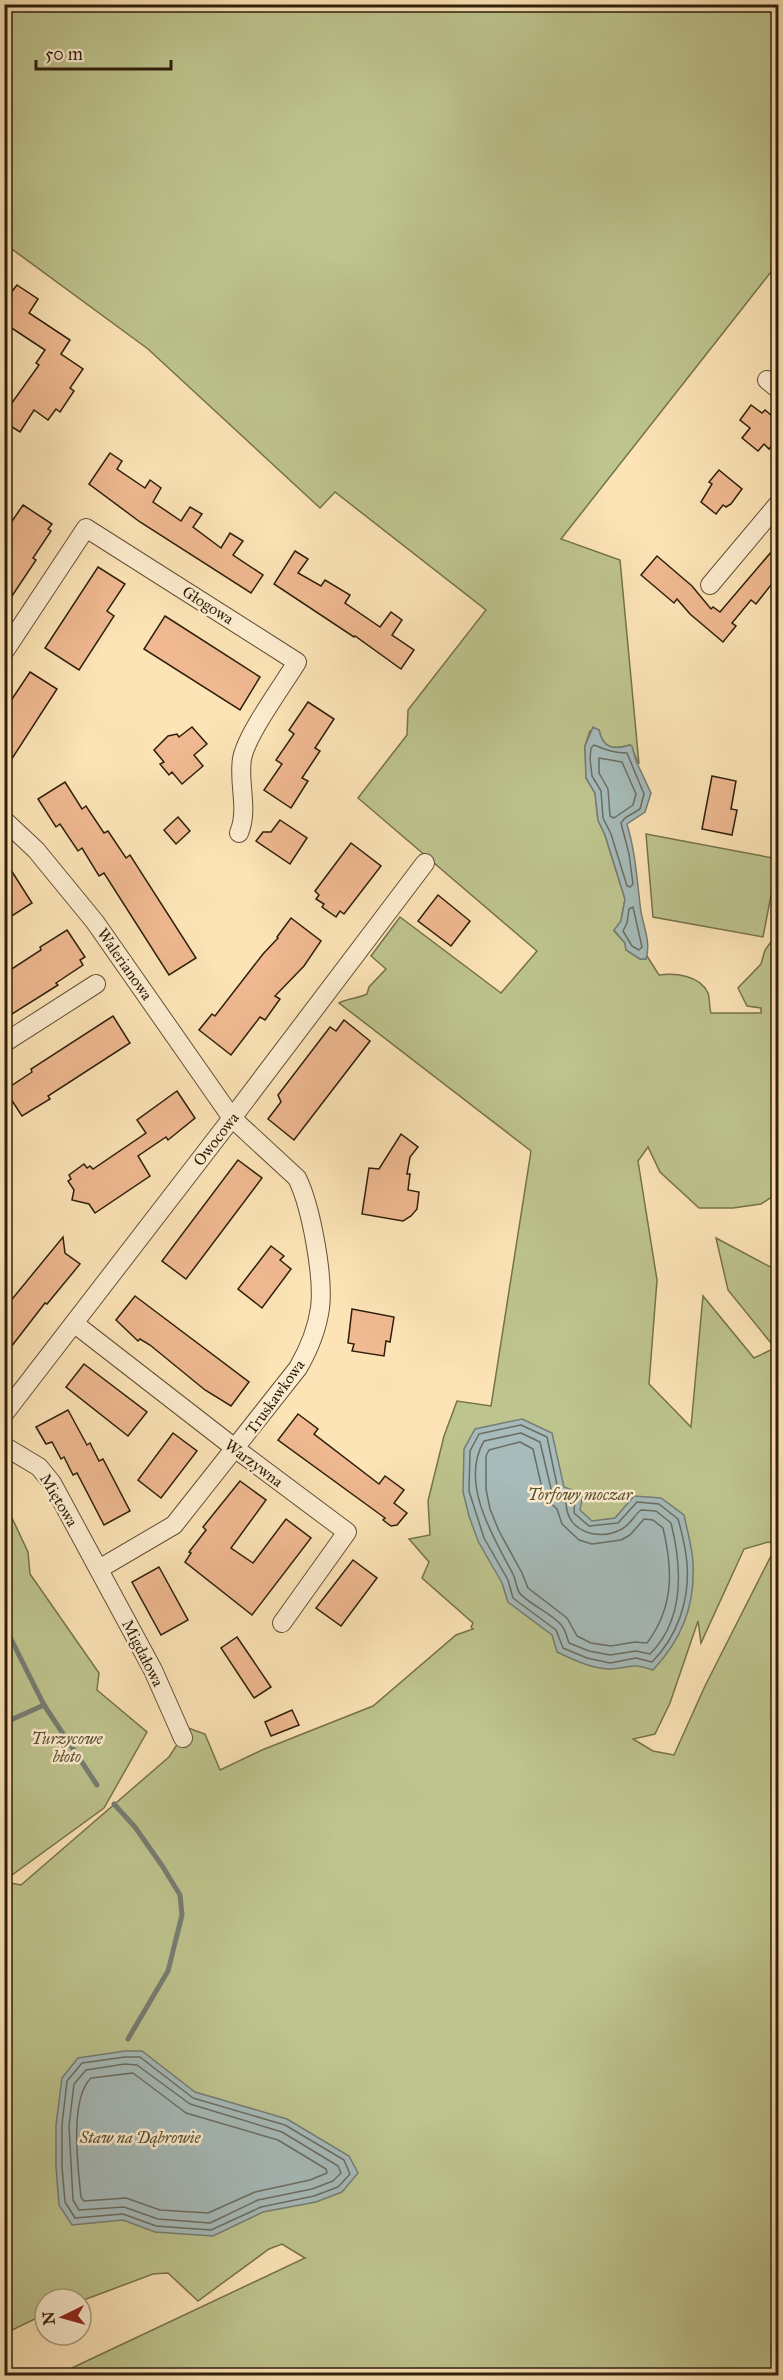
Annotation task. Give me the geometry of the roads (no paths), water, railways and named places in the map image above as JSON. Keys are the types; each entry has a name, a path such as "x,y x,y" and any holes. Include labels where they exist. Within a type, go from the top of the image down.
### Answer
{"street":[{"path":"710,585 778,504"},
{"name":"Głogowa","path":"4,652 86,528 297,662 244,751 241,773 244,822 239,833"},
{"name":"Walerianowa","path":"4,820 36,850 95,922 232,1118"},
{"name":"Owocowa","path":"4,1414 425,863"},
{"path":"4,1043 96,984"},
{"name":"Truskawkowa","path":"99,1569 174,1525 298,1368 313,1339 320,1307 312,1230 303,1190 297,1178 284,1164 250,1137 232,1118"},
{"name":"Warzywna","path":"75,1324 347,1532 282,1623"},
{"name":"Miętowa","path":"4,1446 39,1467 52,1483 99,1569"},
{"name":"Migdałowa","path":"99,1569 153,1670 183,1738"}],"water":[{"path":"593,727 599,730 603,741 610,746 632,746 636,761 651,793 645,812 627,824 647,941 646,959 640,959 626,950 625,943 614,930 621,921 625,899 598,820 595,793 586,778 585,746"},
{"path":"522,1419 552,1433 564,1487 583,1494 580,1510 592,1521 615,1518 634,1496 661,1498 684,1515 693,1559 692,1595 678,1635 653,1670 635,1666 611,1669 597,1667 583,1664 563,1655 557,1652 552,1635 508,1602 502,1583 478,1541 469,1516 463,1492 464,1449 475,1429"},
{"path":"125,2051 142,2051 195,2092 287,2119 349,2156 358,2173 342,2192 316,2202 263,2212 213,2236 155,2232 123,2220 72,2225 59,2205 56,2167 56,2125 62,2078 78,2058"}],"waterway":[{"path":"4,1625 44,1705 97,1785"},
{"path":"4,1723 44,1705"},
{"path":"114,1804 135,1827 163,1867 180,1895 182,1915 168,1971 128,2039"}],"park label":[{"name":"Torfowy moczar","path":"580,1494"},
{"name":"Turzycowe błoto","path":"67,1747"},
{"name":"Staw na Dąbrowie","path":"140,2137"}]}
